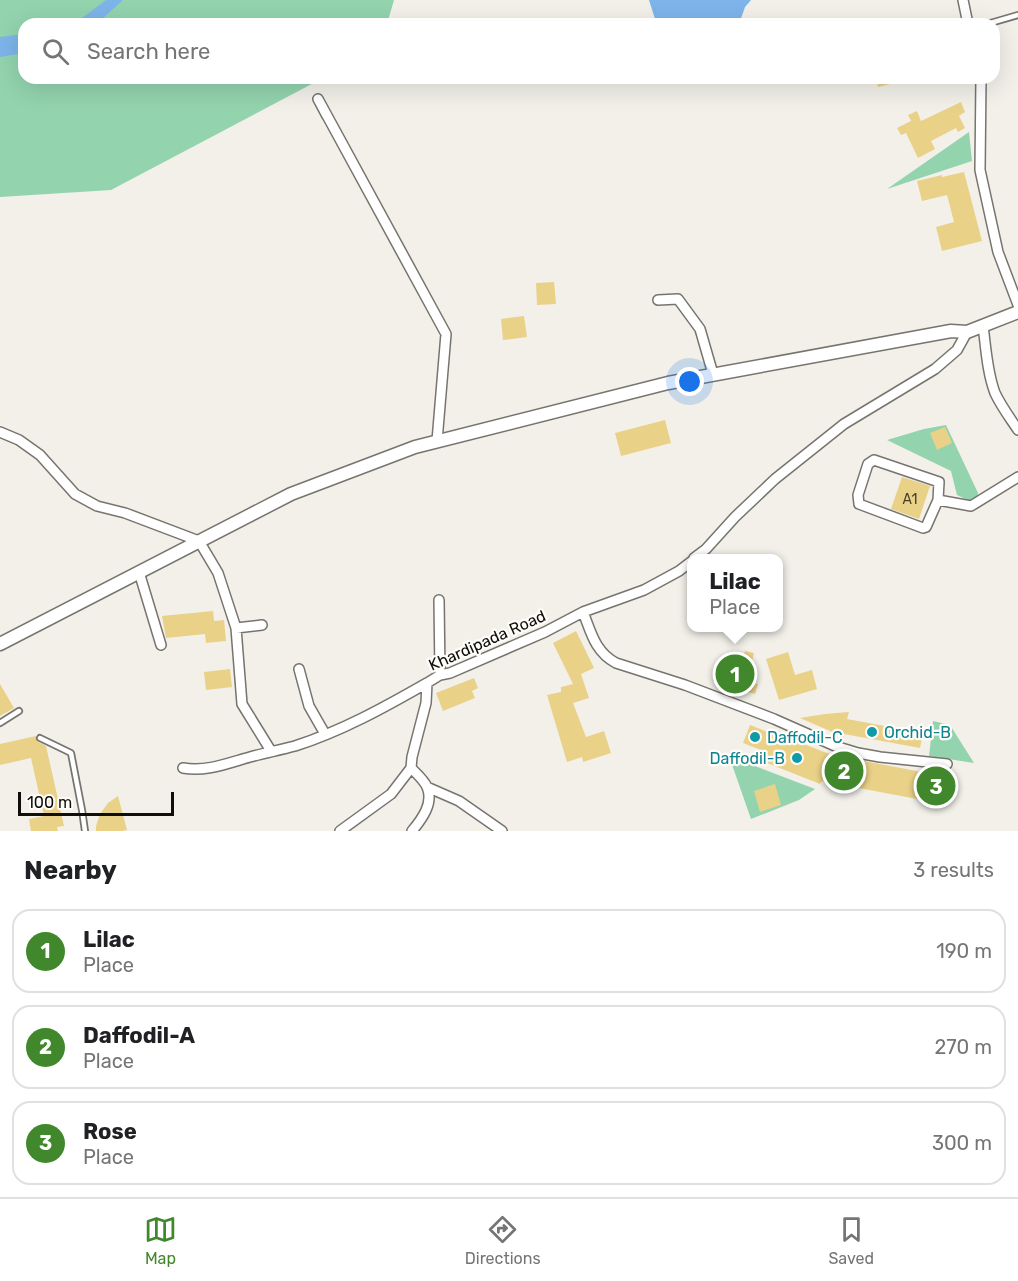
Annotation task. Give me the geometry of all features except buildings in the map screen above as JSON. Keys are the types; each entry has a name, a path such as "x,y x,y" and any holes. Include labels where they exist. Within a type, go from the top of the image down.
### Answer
{"street":[{"path":"963,0 967,18"},
{"path":"981,84 980,170 998,252 1018,305"},
{"path":"327,116 318,99 446,334 437,441"},
{"path":"658,300 678,299 700,329 713,374"},
{"path":"0,644 291,494 415,447 668,383 951,331 967,332 1018,312"},
{"path":"983,326 995,393 1018,430"},
{"name":"Khardipada Road","path":"700,554 775,479 844,424 935,369 957,350 967,332"},
{"path":"0,432 19,440 40,455 75,494 97,506 125,513 199,541 218,573 236,628 242,704 271,752"},
{"path":"874,460 937,481 940,483 938,500 928,525 923,528 862,506 859,504 858,495 868,464 874,460"},
{"path":"938,500 971,506 1018,477"},
{"name":"Khardipada Road","path":"340,831 391,795 411,768 426,702 427,683 440,675 450,673 545,632 583,612 644,590 687,565"},
{"path":"139,572 161,645"},
{"path":"439,600 440,675"},
{"path":"583,612 600,651 616,663 685,685 774,719 835,746 880,757 947,764"},
{"path":"236,628 262,625"},
{"path":"298,669 309,705 325,734"},
{"path":"183,768 196,770 220,766 295,746 356,722 427,683"},
{"path":"411,768 427,787 459,801 497,830"},
{"path":"412,831 427,810 429,801 427,787"}],"lane":[{"path":"1000,20 1018,15"},
{"path":"0,723 19,711"},
{"path":"40,738 70,753 85,831"}],"green space":[{"path":"0,0 394,0 389,18 18,18 18,84 312,84 111,190 0,197"},
{"path":"969,132 972,161 887,189"},
{"path":"946,425 978,493 976,504 957,495 951,471 887,440"},
{"path":"933,721 950,725 974,763 929,756"},
{"path":"729,756 815,789 799,800 751,819"}],"water":[{"path":"106,0 123,0 103,18 82,18"},
{"path":"649,0 751,0 745,7 741,18 655,18"},
{"path":"18,35 18,54 0,57 0,37"}],"place":[{"name":"Lilac","path":"735,674"},
{"name":"Orchid-B","path":"872,732"},
{"name":"Daffodil-C","path":"755,737"},
{"name":"Daffodil-B","path":"797,758"},
{"name":"Daffodil-A","path":"844,771"},
{"name":"Rose","path":"936,786"}]}
